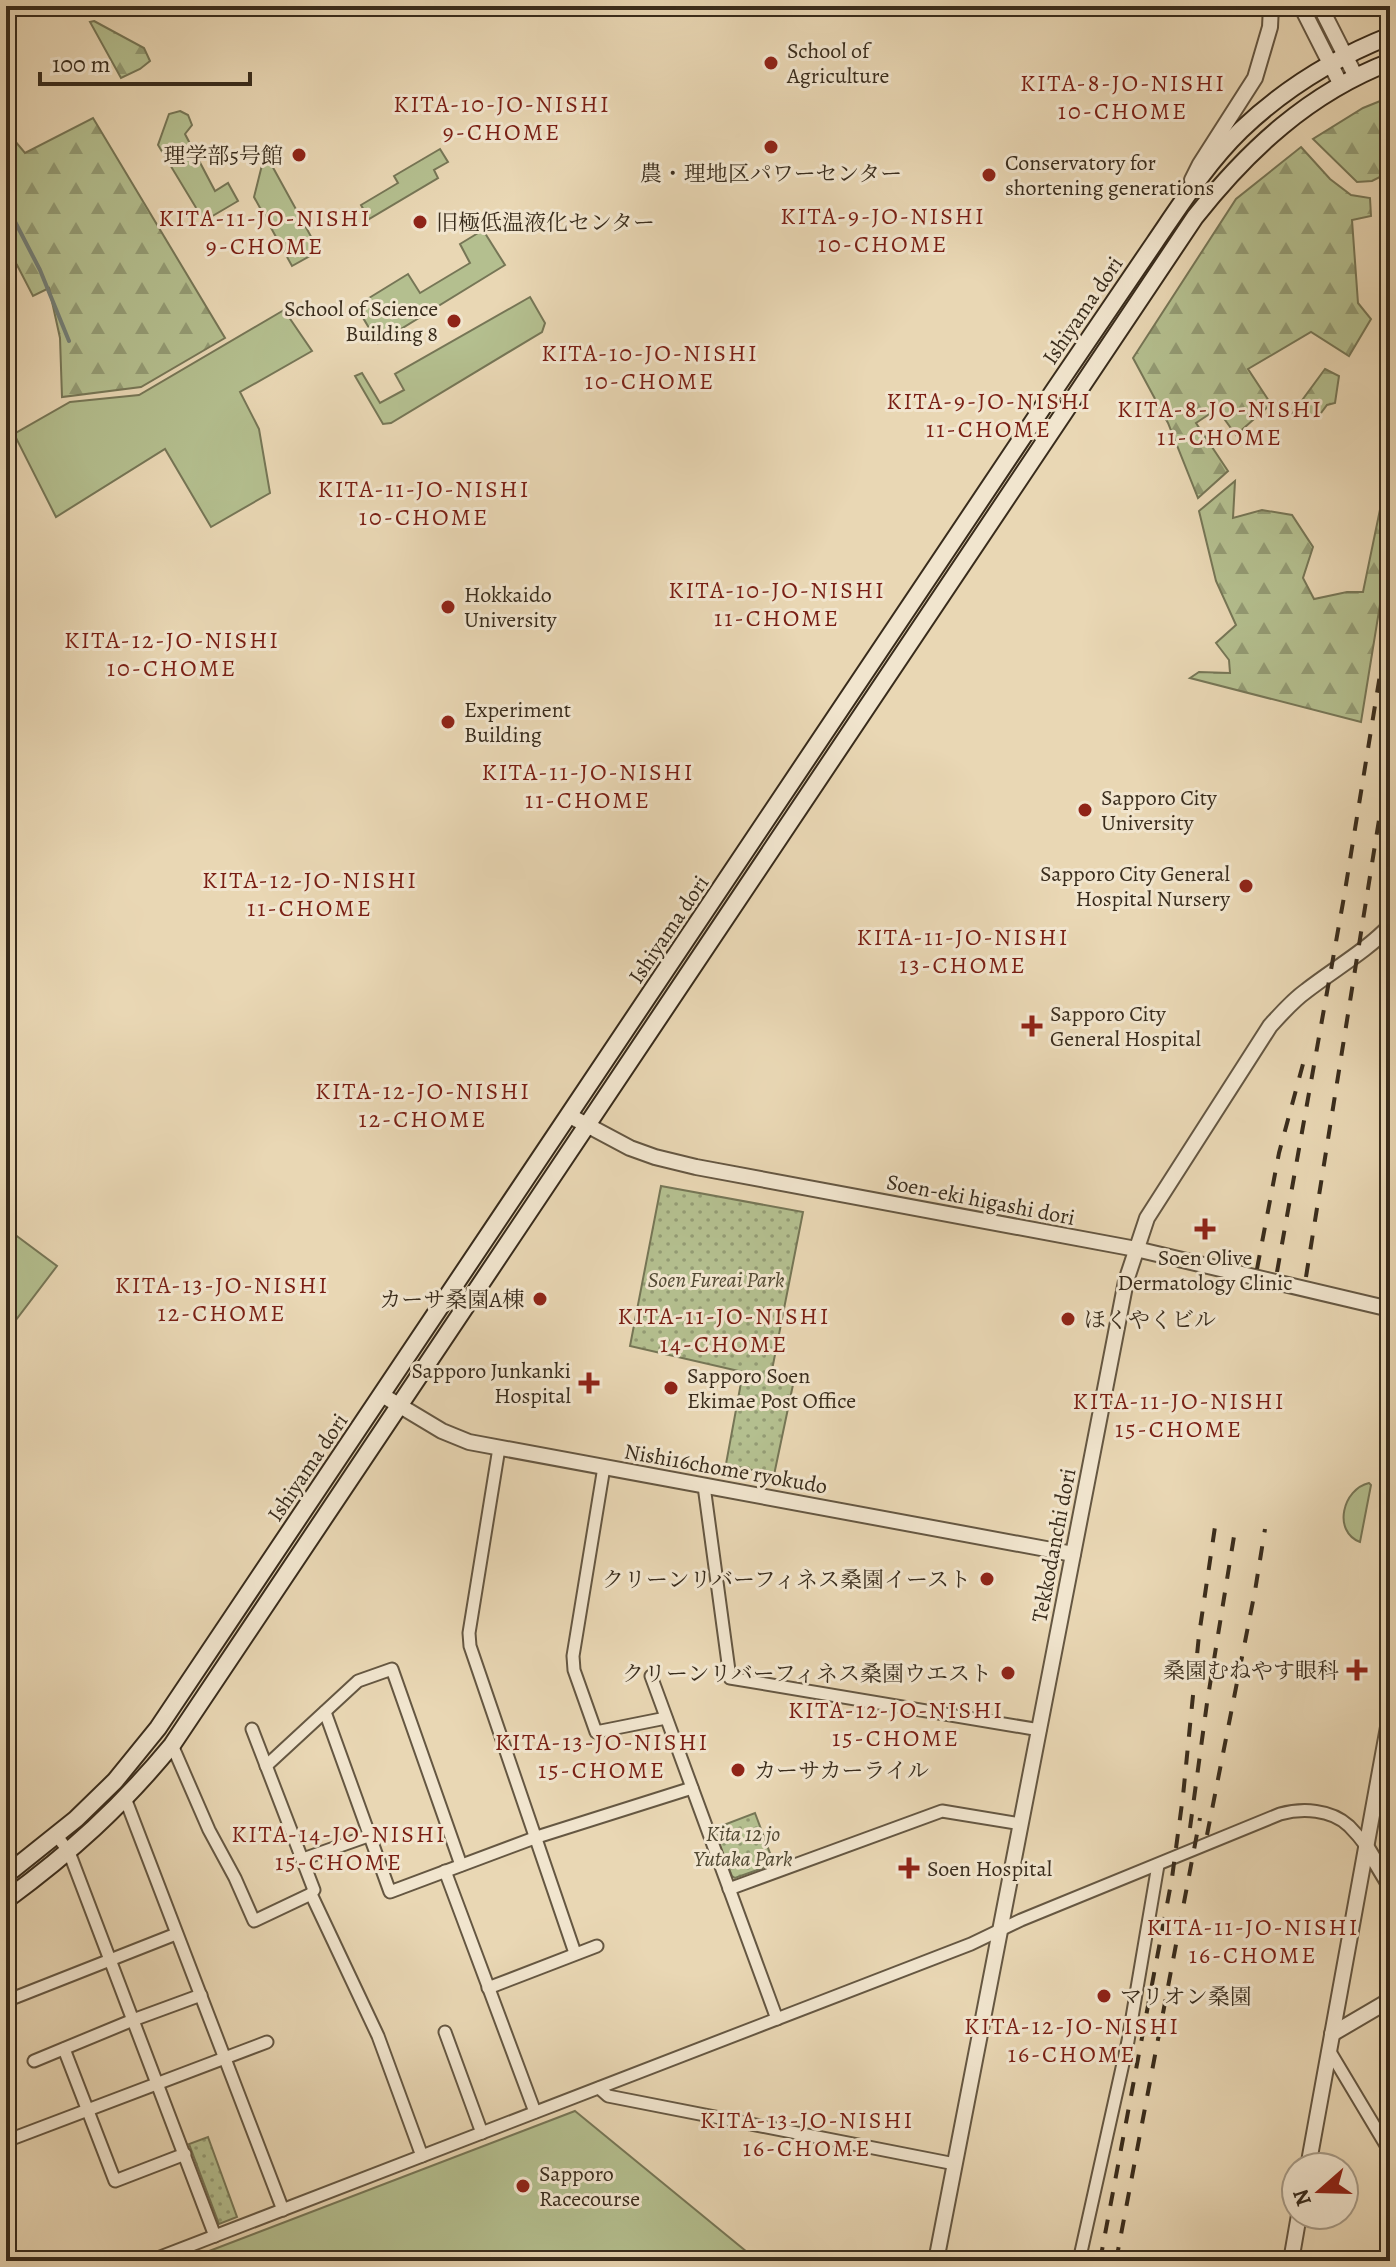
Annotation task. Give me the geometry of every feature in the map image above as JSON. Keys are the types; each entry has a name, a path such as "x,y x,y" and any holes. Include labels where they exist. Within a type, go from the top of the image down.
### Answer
{"main road":[{"name":"Ishiyama dori","path":"6,1875 57,1836 115,1781 158,1728 1055,389 1211,164 1239,132 1296,85 1338,59 1390,36"},
{"name":"Ishiyama dori","path":"6,1900 99,1825 172,1745 1195,217 1223,181 1283,123 1348,81 1390,62"}],"street":[{"path":"1180,206 1200,164 1255,78 1270,27 1271,6"},
{"path":"1301,6 1338,59"},
{"path":"1320,6 1348,81"},
{"name":"Tekkodanchi dori","path":"936,2261 1126,1281 1136,1249 1147,1218 1270,1026 1298,997 1375,942 1390,926"},
{"name":"Soen-eki higashi dori","path":"570,1116 642,1152 696,1167 1136,1249 1390,1309"},
{"name":"Nishi16chome ryokudo","path":"382,1395 442,1431 469,1442 1073,1554"},
{"path":"499,1448 469,1633 470,1646 575,1953"},
{"path":"604,1467 573,1656 574,1670 596,1732 666,1718"},
{"path":"704,1486 730,1678 1040,1730"},
{"path":"266,1766 358,1681 392,1669 461,1865"},
{"path":"651,1676 777,2019"},
{"path":"325,1712 390,1892 537,1837 692,1788"},
{"path":"1311,2151 1390,1716"},
{"path":"172,1745 254,1921 314,1890 252,1729"},
{"path":"125,1798 283,2210"},
{"path":"150,2261 971,1944 1293,1811 1305,1810 1335,1817 1348,1824 1366,1846 1390,1886"},
{"path":"729,1889 942,1811 1021,1824"},
{"path":"57,1836 69,1852 215,2236"},
{"path":"303,1859 368,1836"},
{"path":"1079,2261 1122,2071 1158,1865"},
{"path":"445,1871 535,2112"},
{"path":"311,1894 378,2036 422,2156"},
{"path":"6,2001 176,1934"},
{"path":"488,1988 597,1946"},
{"path":"34,2061 201,1995"},
{"path":"1332,2034 1390,2000"},
{"path":"445,2032 482,2133"},
{"path":"6,2141 267,2042"},
{"path":"64,2049 115,2181 185,2154"},
{"path":"1329,2050 1390,2152"},
{"path":"599,2088 608,2096 955,2164"},
{"path":"1292,2260 1297,2231"}],"green space":[{"path":"94,21 144,48 150,61 121,78 90,22"},
{"path":"1390,97 1390,172 1372,181 1357,182 1313,139 1363,108"},
{"path":"180,111 188,115 192,125 185,134 215,191 228,183 238,201 204,221 158,145 169,114"},
{"path":"93,118 225,338 141,387 62,397 60,338 49,288 33,296 17,265 6,272 6,141 15,141 25,153"},
{"path":"1301,147 1330,179 1351,195 1370,198 1371,216 1352,220 1358,303 1371,319 1349,356 1311,332 1248,369 1271,404 1236,435 1217,409 1196,423 1228,471 1198,498 1168,423 1133,358 1236,199"},
{"path":"440,149 448,162 434,170 438,178 369,219 361,205 398,183 394,176"},
{"path":"265,153 319,251 292,266 254,197"},
{"path":"483,230 505,265 378,343 356,306 408,274 420,293 470,263 460,244"},
{"path":"530,297 545,323 542,332 391,423 383,424 355,376 362,373 380,403 404,390 395,374"},
{"path":"284,310 312,351 240,392 259,429 270,493 211,527 165,449 56,517 14,434 70,402 139,395"},
{"path":"1325,369 1339,376 1335,403 1327,405 1318,417 1292,414"},
{"path":"1390,461 1390,543 1361,722 1190,678 1199,672 1230,673 1229,660 1216,643 1236,625 1216,581 1199,511 1235,481 1233,518 1262,510 1292,515 1313,547 1303,578 1314,599 1363,592"},
{"name":"Soen Fureai Park","path":"661,1186 803,1212 771,1375 794,1380 774,1475 726,1464 743,1372 630,1346"},
{"path":"6,1228 57,1266 6,1333"},
{"path":"1369,1483 1360,1542 1351,1537 1346,1529 1344,1511 1353,1493"},
{"name":"Kita 12 jo Yutaka Park","path":"755,1813 774,1864 735,1878 713,1829"},
{"name":"Sapporo Racecourse","path":"575,2111 758,2261 183,2261"},
{"path":"208,2137 237,2217 219,2224 189,2144"}],"waterway":[{"path":"6,212 10,212 40,270 69,341"}],"railway":[{"path":"1277,1272 1344,897 1390,613"},
{"path":"1306,1277 1390,751"},
{"path":"1257,1269 1279,1153 1303,1064"},
{"path":"1100,2261 1172,1878 1199,1635 1216,1520"},
{"path":"1190,1828 1236,1524"},
{"path":"1207,1835 1265,1529"},
{"path":"1116,2261 1200,1818"}],"place":[{"name":"School of Agriculture","path":"771,63"},
{"name":"農・理地区パワーセンター","path":"771,147"},
{"name":"理学部5号館","path":"299,155"},
{"name":"Conservatory for shortening generations","path":"989,175"},
{"name":"旧極低温液化センター","path":"420,222"},
{"name":"School of Science Building 8","path":"454,321"},
{"name":"Hokkaido University","path":"448,607"},
{"name":"Experiment Building","path":"448,722"},
{"name":"Sapporo City University","path":"1085,810"},
{"name":"Sapporo City General Hospital Nursery","path":"1246,886"},
{"name":"Sapporo City General Hospital","path":"1032,1026"},
{"name":"Soen Olive Dermatology Clinic","path":"1205,1229"},
{"name":"カーサ桑園A棟","path":"540,1299"},
{"name":"ほくやくビル","path":"1068,1319"},
{"name":"Sapporo Junkanki Hospital","path":"589,1383"},
{"name":"Sapporo Soen Ekimae Post Office","path":"671,1388"},
{"name":"クリーンリバーフィネス桑園イースト","path":"987,1579"},
{"name":"桑園むねやす眼科","path":"1357,1670"},
{"name":"クリーンリバーフィネス桑園ウエスト","path":"1008,1673"},
{"name":"カーサカーライル","path":"738,1770"},
{"name":"Soen Hospital","path":"909,1868"},
{"name":"マリオン桑園","path":"1104,1996"},
{"name":"Sapporo Racecourse","path":"523,2186"}],"district":[{"name":"KITA-8-JO-NISHI 10-CHOME","path":"1123,97"},
{"name":"KITA-10-JO-NISHI 9-CHOME","path":"502,118"},
{"name":"KITA-9-JO-NISHI 10-CHOME","path":"883,230"},
{"name":"KITA-11-JO-NISHI 9-CHOME","path":"265,232"},
{"name":"KITA-10-JO-NISHI 10-CHOME","path":"650,367"},
{"name":"KITA-9-JO-NISHI 11-CHOME","path":"989,415"},
{"name":"KITA-8-JO-NISHI 11-CHOME","path":"1220,423"},
{"name":"KITA-11-JO-NISHI 10-CHOME","path":"424,503"},
{"name":"KITA-10-JO-NISHI 11-CHOME","path":"777,604"},
{"name":"KITA-12-JO-NISHI 10-CHOME","path":"172,654"},
{"name":"KITA-11-JO-NISHI 11-CHOME","path":"588,786"},
{"name":"KITA-12-JO-NISHI 11-CHOME","path":"310,894"},
{"name":"KITA-11-JO-NISHI 13-CHOME","path":"963,951"},
{"name":"KITA-12-JO-NISHI 12-CHOME","path":"423,1105"},
{"name":"KITA-13-JO-NISHI 12-CHOME","path":"222,1299"},
{"name":"KITA-11-JO-NISHI 14-CHOME","path":"724,1330"},
{"name":"KITA-11-JO-NISHI 15-CHOME","path":"1179,1415"},
{"name":"KITA-12-JO-NISHI 15-CHOME","path":"896,1724"},
{"name":"KITA-13-JO-NISHI 15-CHOME","path":"602,1756"},
{"name":"KITA-14-JO-NISHI 15-CHOME","path":"339,1848"},
{"name":"KITA-11-JO-NISHI 16-CHOME","path":"1253,1941"},
{"name":"KITA-12-JO-NISHI 16-CHOME","path":"1072,2040"},
{"name":"KITA-13-JO-NISHI 16-CHOME","path":"807,2134"}]}
